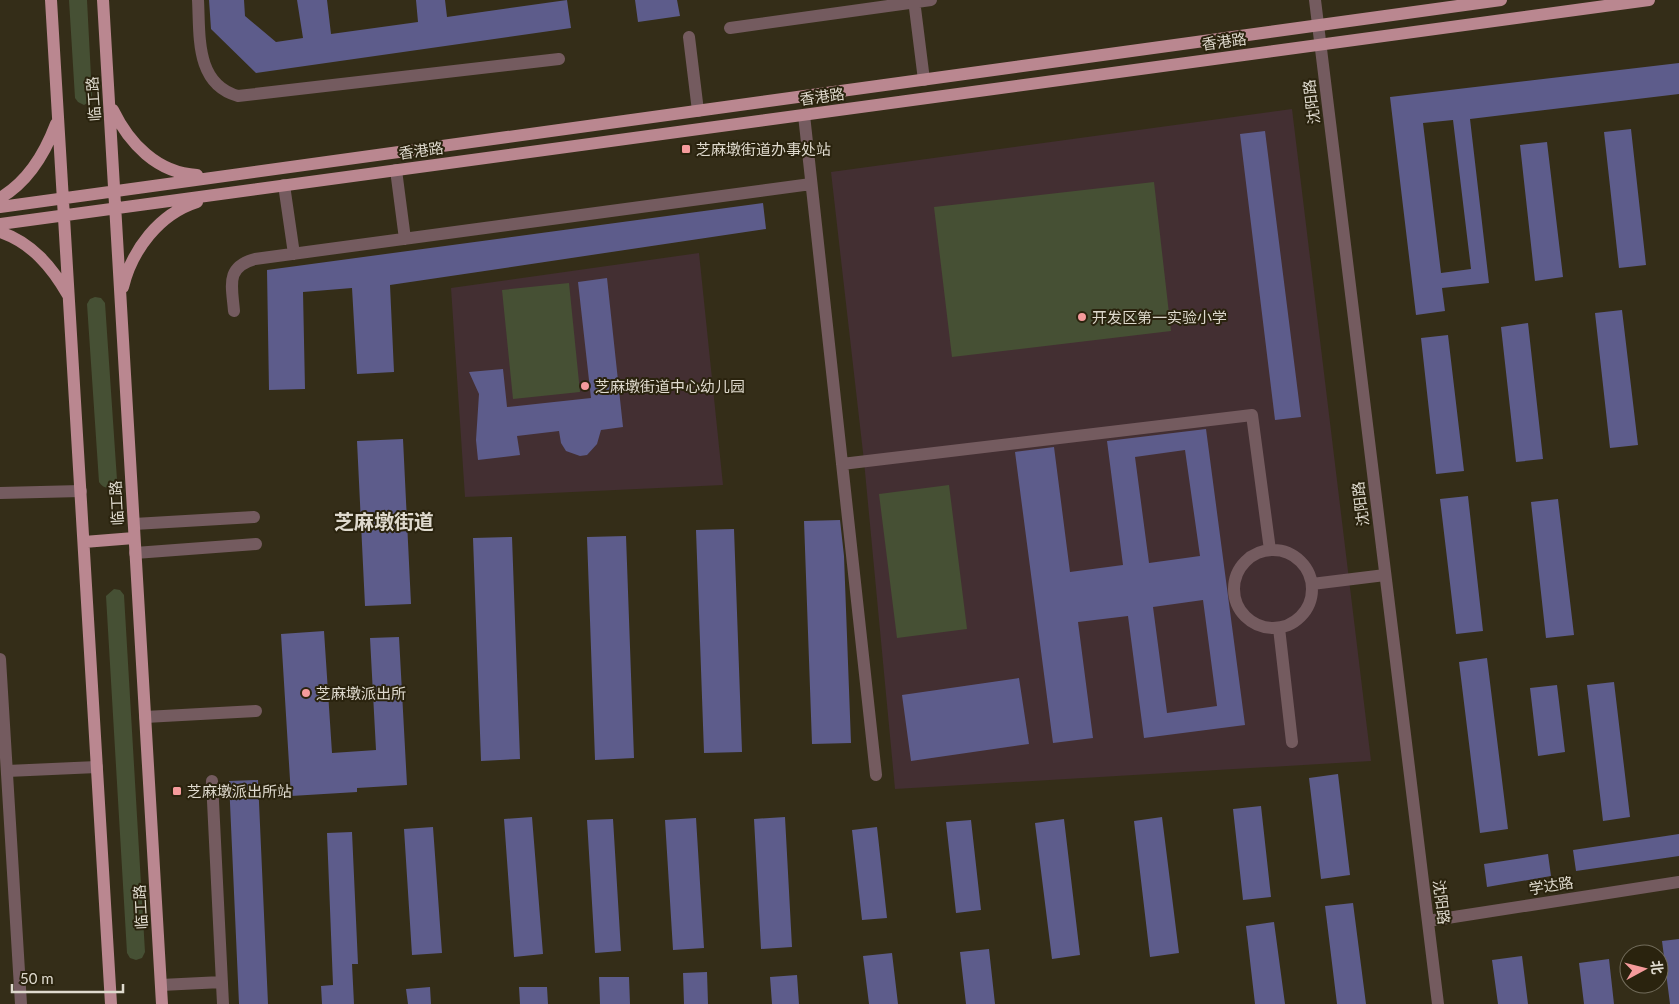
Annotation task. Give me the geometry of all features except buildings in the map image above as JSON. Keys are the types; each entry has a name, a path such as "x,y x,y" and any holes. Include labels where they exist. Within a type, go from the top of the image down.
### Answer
{"main road":[{"path":"51,0 110,1004"},
{"name":"临工路","path":"103,0 162,1004"},
{"name":"香港路","path":"0,207 1501,0"},
{"name":"香港路","path":"0,224 116,210 284,185 1649,0"},
{"path":"110,105 122,130 140,151 163,166 189,175 217,176"},
{"path":"0,198 29,174 46,148 58,119"},
{"path":"120,302 127,271 141,244 163,221 189,205 219,196"},
{"path":"0,232 35,251 55,272 69,298"},
{"path":"84,542 134,538"}],"street":[{"path":"198,0 201,50 206,71 218,86 238,96 559,59"},
{"path":"730,28 931,0"},
{"name":"沈阳路","path":"1315,0 1438,1004"},
{"path":"914,1 924,80"},
{"path":"689,37 698,111"},
{"path":"804,115 876,776"},
{"path":"396,170 405,239"},
{"path":"234,311 232,279 234,271 247,262 811,184"},
{"path":"284,185 294,254"},
{"path":"842,464 1252,415 1270,550"},
{"path":"0,493 81,491"},
{"path":"134,524 254,517"},
{"path":"135,553 256,544"},
{"path":"1270,550 1293,555 1302,563 1312,584 1309,604 1304,613 1288,625 1279,628 1268,628 1247,618 1240,610 1235,594 1236,577 1241,567 1254,556 1270,550"},
{"path":"1312,584 1385,575"},
{"path":"1279,628 1292,742"},
{"path":"0,659 21,1004"},
{"path":"145,717 256,711"},
{"path":"7,772 97,767"},
{"path":"212,780 222,1004"},
{"name":"学达路","path":"1428,920 1679,882"},
{"path":"161,985 222,982"}],"shaded area":[{"name":"开发区第一实验小学","path":"1292,109 1371,761 895,789 864,461 831,172"},
{"name":"芝麻墩街道中心幼儿园","path":"699,253 723,485 465,497 451,288"}],"green space":[{"path":"69,0 87,0 92,96 89,102 84,105 75,98"},
{"path":"1154,182 1171,331 952,357 934,207"},
{"path":"569,283 580,392 513,399 502,290"},
{"path":"95,297 101,298 105,303 117,480 114,486 107,488 99,482 87,304 90,299"},
{"path":"949,485 967,629 897,638 879,494"},
{"path":"114,589 120,590 124,595 145,952 142,958 136,960 130,958 127,953 106,596"}],"place":[{"name":"芝麻墩街道办事处站","path":"686,149"},
{"name":"开发区第一实验小学","path":"1082,317"},
{"name":"芝麻墩街道中心幼儿园","path":"585,386"},
{"name":"芝麻墩派出所","path":"306,693"},
{"name":"芝麻墩派出所站","path":"177,791"}],"district":[{"name":"芝麻墩街道","path":"384,521"}]}
